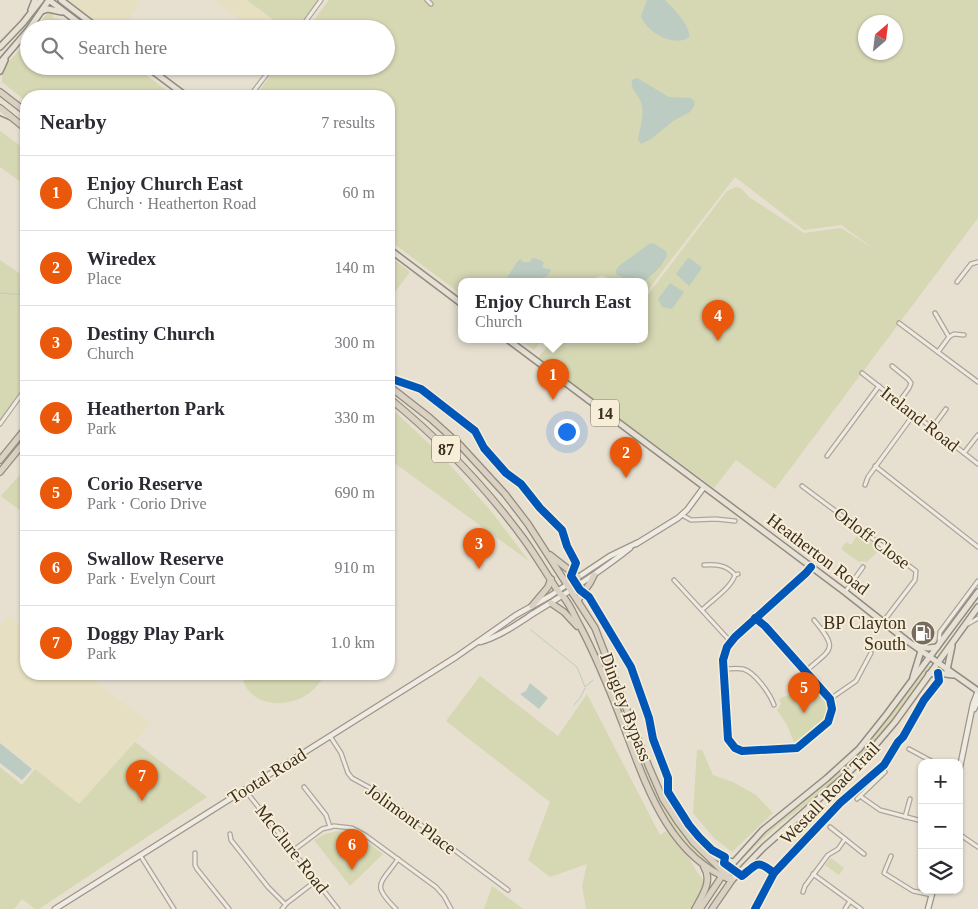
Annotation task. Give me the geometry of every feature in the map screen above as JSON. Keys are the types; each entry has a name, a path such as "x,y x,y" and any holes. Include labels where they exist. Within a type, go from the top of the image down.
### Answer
{"highway":[{"path":"0,92 20,107"},
{"path":"0,108 20,124"},
{"name":"Dingley Bypass","path":"395,391 430,418 488,475 517,509 547,552 595,628 663,799 694,843 723,874"},
{"name":"Dingley Bypass","path":"395,403 468,471 510,520 551,579 586,637 653,802 674,834 703,865 723,874"},
{"path":"0,460 20,435"},
{"path":"0,472 20,447"},
{"path":"547,552 578,577"},
{"path":"578,600 594,575"},
{"path":"532,606 548,587 551,579"},
{"path":"551,602 564,612 586,637"},
{"path":"695,909 704,894 707,883 708,874 703,865"},
{"path":"700,909 723,874"},
{"name":"87","path":"723,874 732,880"},
{"path":"712,909 732,880"}],"main road":[{"path":"28,17 35,0"},
{"path":"25,20 41,0"},
{"path":"36,20 49,0 77,20"},
{"path":"62,1 87,20"},
{"path":"42,11 52,9 72,16"},
{"path":"0,47 20,26"},
{"path":"0,63 20,40"},
{"path":"0,71 8,55"},
{"path":"158,75 178,90"},
{"path":"0,112 12,118"},
{"path":"395,254 458,301"},
{"name":"Heatherton Road","path":"512,343 845,592 929,658 978,691"},
{"name":"Tootal Road","path":"569,587 578,577 610,556 637,543 682,515 704,487"},
{"name":"Tootal Road","path":"55,909 479,642 486,635 532,606 594,575 637,543"},
{"path":"723,874 764,830 847,761 865,742 978,592"},
{"name":"Tootal Road","path":"479,642 489,640 551,602 560,593"},
{"path":"732,880 764,846 864,758 887,732 978,607"},
{"path":"947,670 954,640"},
{"path":"912,645 928,648 938,645"},
{"path":"910,684 919,661 920,651"},
{"path":"929,674 954,675"},
{"path":"962,759 975,696 978,691"},
{"path":"973,710 978,700"},
{"path":"694,843 715,857 733,862"},
{"path":"928,909 932,894"}],"street":[{"path":"307,20 321,0"},
{"path":"426,0 431,4"},
{"path":"255,90 266,75"},
{"path":"957,282 972,263 978,262"},
{"path":"935,313 949,337"},
{"path":"899,323 978,382"},
{"path":"938,352 949,337 954,334 964,334"},
{"path":"892,366 911,383 899,402"},
{"name":"Ireland Road","path":"862,373 978,464"},
{"path":"827,456 879,386"},
{"path":"0,424 20,396"},
{"path":"932,428 946,409"},
{"path":"865,485 875,466 914,414"},
{"path":"964,453 978,435"},
{"path":"875,466 978,547"},
{"name":"Orloff Close","path":"802,486 916,571 916,578 883,622"},
{"path":"682,515 691,520 716,519 735,521"},
{"path":"702,610 721,593 737,574 722,566 704,565"},
{"path":"757,617 830,699 832,709 828,722 796,748 739,751 732,746 728,739 723,669 724,655 730,642 757,617 811,567"},
{"path":"845,592 863,567"},
{"path":"674,580 730,642"},
{"path":"938,645 940,632 978,581"},
{"path":"965,624 978,618"},
{"path":"806,671 828,651 830,646 830,640 814,620"},
{"path":"830,699 856,682 871,654"},
{"path":"723,669 744,669 771,696 774,704"},
{"name":"Jolimont Place","path":"330,736 341,753 348,773 352,778 374,790 508,890"},
{"path":"909,749 928,759"},
{"path":"885,772 858,798 880,810 918,820"},
{"path":"304,787 326,815 330,827"},
{"name":"McClure Road","path":"245,790 294,850 338,909"},
{"path":"904,817 910,799"},
{"path":"294,850 318,831 330,827 347,827 361,832 440,890 451,909"},
{"path":"830,827 864,854"},
{"path":"230,834 231,840 268,887 285,904"},
{"path":"963,837 978,847"},
{"path":"803,892 813,874 828,855 838,849 845,839"},
{"path":"195,854 197,869 229,909"},
{"path":"140,855 174,909"},
{"path":"891,856 884,873 913,891 918,891"},
{"path":"396,909 383,896 380,890 381,883 398,860"},
{"path":"813,874 861,909"},
{"path":"282,909 285,904 317,880"},
{"path":"845,909 850,901"}],"shaded area":[{"path":"68,0 137,0 141,3 129,19 130,20 94,20"},
{"path":"213,0 247,0 274,20 240,20"},
{"path":"647,0 665,0 677,12 687,28 689,37 676,41 662,37 649,28 641,16"},
{"path":"637,78 669,97 691,98 695,102 690,112 673,121 651,139 641,144 638,139 642,120 642,107 632,83 632,80"},
{"path":"653,243 666,251 667,256 660,267 648,278 623,278 616,274 619,266"},
{"path":"532,258 541,260 544,263 542,266 551,271 542,278 507,278 521,259 523,262 530,262"},
{"path":"688,258 702,268 689,286 676,274"},
{"path":"670,283 684,292 672,309 662,307 658,299"},
{"path":"8,616 20,625 20,680 93,680 150,723 79,804 0,742 0,626"},
{"path":"530,683 548,698 539,709 520,694 526,691"},
{"path":"0,743 32,769 22,780 0,763"}],"green space":[{"path":"247,0 318,0 304,20 274,20"},
{"path":"329,0 978,0 978,218 775,489 736,460 714,488 538,358 550,343 648,343 648,295 726,192 735,187 741,188 749,197 804,233 841,228 874,249 841,225 804,230 735,177 648,290 648,278 609,278 598,276 594,278 458,278 458,292 395,245 395,90 260,90 271,75 395,75 395,20 314,20"},
{"path":"49,13 53,14 53,18 64,20 42,20"},
{"path":"20,50 20,75 146,75 166,90 20,90 20,96 2,82 4,69"},
{"path":"0,131 20,146 20,182 0,167"},
{"path":"0,260 20,273 20,393 0,420"},
{"path":"395,261 410,272 395,292"},
{"path":"524,343 540,343 534,350"},
{"path":"395,412 441,455 491,511 529,561 395,463"},
{"path":"20,475 20,510 1,496"},
{"path":"859,533 880,549 867,562 859,562 841,549 846,542 851,545"},
{"path":"601,652 634,740 659,796 693,846 716,868 714,870 683,839 658,803 604,670 599,653"},
{"path":"929,666 931,667 930,669 883,732 847,770 828,788 776,827 739,862 767,831 853,760"},
{"path":"480,676 558,736 587,694 660,835 666,831 688,856 706,883 691,909 586,909 582,886 587,864 550,877 528,860 550,802 446,721"},
{"path":"244,680 321,680 308,694 288,702 278,703 258,699 245,685"},
{"path":"810,683 826,701 828,710 822,721 794,742 787,725 777,710 781,704 779,699 795,692 798,695"},
{"path":"135,742 207,797 39,909 35,909 22,899 14,909 0,909 0,767 22,785 35,769 79,804"},
{"path":"697,750 702,750 713,775 733,782 756,795 773,813 732,852 714,838 693,813"},
{"path":"338,831 356,836 383,854 350,886 314,840 325,834"},
{"path":"831,858 844,868 839,875 825,865"},
{"path":"492,886 523,909 484,909"}],"waterway":[{"path":"0,293 20,295"},
{"path":"531,630 577,667 585,687 593,680"},
{"path":"574,705 585,688"}],"cycle path":[{"path":"395,380 421,389 475,431 484,448 506,473 521,484 540,508 562,530 567,546 576,563 571,576 580,590 589,597 631,667 649,718 653,739 668,778 668,792 699,837 712,850 725,857 724,863 742,876 757,865 764,866 774,873"},
{"path":"755,618 765,626 830,699 832,709 828,722 797,748 742,751 735,748 728,739 723,660 727,647 735,637 806,573 811,567"},
{"name":"Westall Road Trail","path":"755,909 774,873 840,803 884,765 903,737 924,700 939,681 938,673"}],"place":[{"name":"Heatherton Park","path":"718,341"},
{"name":"Enjoy Church East","path":"553,400"},
{"name":"Wiredex","path":"626,478"},
{"name":"Destiny Church","path":"479,569"},
{"name":"BP Clayton South","path":"923,633"},
{"name":"Corio Reserve","path":"804,713"},
{"name":"Doggy Play Park","path":"142,801"},
{"name":"Swallow Reserve","path":"352,870"}]}
